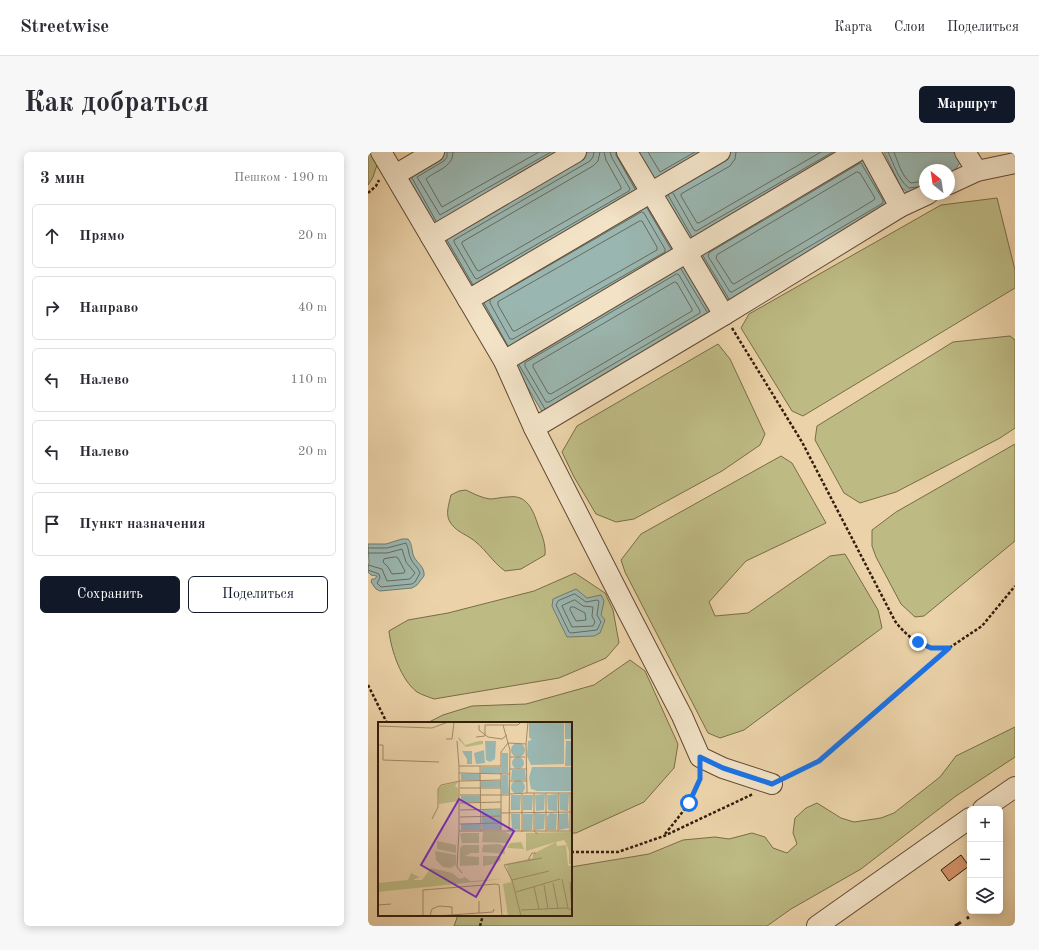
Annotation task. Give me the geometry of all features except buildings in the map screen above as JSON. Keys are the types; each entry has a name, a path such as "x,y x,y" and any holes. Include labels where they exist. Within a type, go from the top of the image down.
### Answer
{"lane":[{"path":"381,152 504,361 534,428 626,610 682,716 700,757 723,768 772,784"},
{"path":"395,175 434,152"},
{"path":"431,237 576,152"},
{"path":"627,152 724,315"},
{"path":"468,300 720,152"},
{"path":"504,361 856,152"},
{"path":"870,152 900,207"},
{"path":"965,152 977,171"},
{"path":"955,181 977,171 1015,163"},
{"path":"534,428 724,315 900,207 919,198"},
{"path":"987,806 1015,787"},
{"path":"817,926 967,820"}],"path":[{"path":"724,315 802,442 895,621 902,631 918,642 931,648 949,648"},
{"path":"572,852 618,852 664,836 819,761 949,648 982,626 1015,586"},
{"path":"368,685 386,722"},
{"path":"664,836 689,803 700,779 700,757"},
{"path":"480,926 483,916"}],"shaded area":[{"path":"368,152 371,152 377,165 373,177 368,185"},
{"path":"997,198 1015,270 1015,288 803,416 792,411 741,328 749,314 941,205"},
{"path":"1010,336 1015,340 1015,428 1000,438 896,492 860,503 844,493 815,440 817,426 953,342"},
{"path":"718,344 730,359 765,434 760,445 722,471 634,519 616,522 596,514 574,477 562,452 577,426"},
{"path":"1015,444 1015,541 924,616 915,617 901,604 876,557 872,546 872,530 896,512"},
{"path":"781,456 792,463 826,523 746,561 709,602 715,616 748,613 830,556 845,554 878,610 882,628 744,730 720,738 708,733 625,572 621,560 641,534"},
{"path":"466,490 478,496 492,499 515,497 525,501 536,519 545,547 545,555 521,569 505,571 500,567 479,545 459,531 450,522 448,509 451,495 459,491"},
{"path":"575,573 605,593 613,610 619,643 606,658 559,678 434,699 417,692 406,680 392,647 389,631 408,620 448,613 534,591"},
{"path":"630,660 645,671 678,744 674,768 644,802 576,833 572,833 572,722 429,722 443,715 472,706 526,704 594,685"},
{"path":"1015,727 1015,757 956,796 861,869 791,909 767,926 454,926 458,916 572,916 572,867 649,854 683,840 715,837 729,839 752,833 765,837 773,848 787,853 797,844 793,833 795,818 806,808 817,803 841,818 854,822 881,818 894,813 940,777 956,756"}],"water":[{"path":"441,152 569,152 436,228 404,173"},
{"path":"588,152 619,152 643,194 472,292 440,237"},
{"path":"638,152 713,152 656,185"},
{"path":"724,152 851,152 691,244 660,189"},
{"path":"861,152 896,205 727,305 695,251"},
{"path":"884,152 955,152 961,161 955,170 955,164 919,164 919,191 908,193 901,187"},
{"path":"647,199 678,254 508,353 476,298"},
{"path":"681,261 713,316 544,415 512,361"},
{"path":"402,539 408,539 410,541 414,557 422,568 424,576 417,585 412,588 380,591 376,589 371,582 372,579 375,579 377,576 371,575 368,572 368,544 386,544"},
{"path":"576,589 587,598 601,595 604,601 601,615 605,620 600,633 594,636 567,637 552,606 553,599"}],"railway":[{"path":"955,926 969,917"}],"route":[{"path":"689,803 700,779 700,757 723,768 772,784 819,761 949,648 931,648 918,642"}]}
